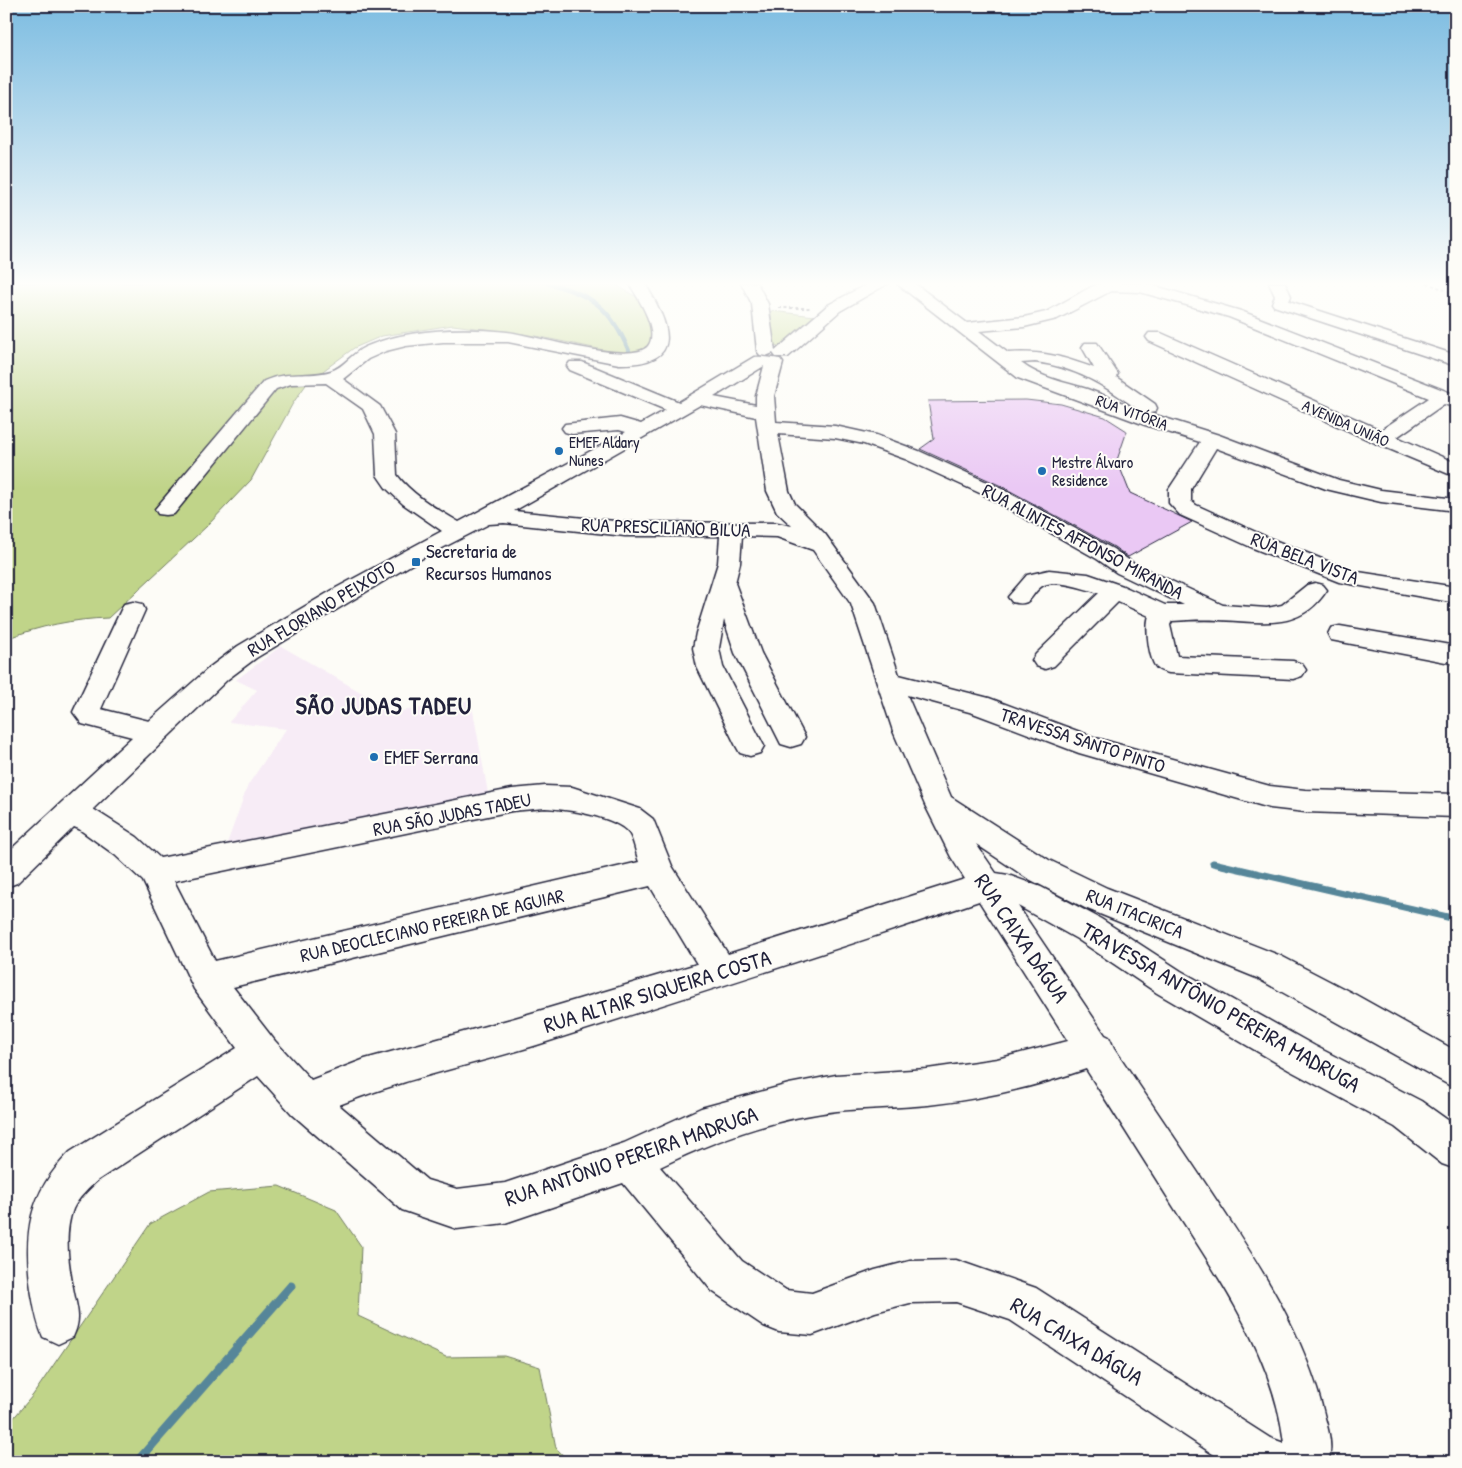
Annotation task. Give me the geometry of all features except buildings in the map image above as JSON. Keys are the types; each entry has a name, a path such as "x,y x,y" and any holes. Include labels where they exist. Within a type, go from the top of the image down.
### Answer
{"street":[{"path":"166,510 270,386 288,378 329,377 342,373 360,357 371,352"},
{"path":"580,352 631,360 646,356 650,352"},
{"path":"770,352 766,412 778,491 785,508 805,527 863,602 873,628 888,681 907,731 940,805"},
{"path":"522,508 642,430 778,352"},
{"name":"RUA VITÓRIA","path":"993,352 1034,379 1212,440 1352,491 1456,505"},
{"path":"1093,352 1100,364 1110,374 1105,378"},
{"name":"AVENIDA UNIÃO","path":"1186,352 1456,471"},
{"path":"1328,352 1449,400"},
{"path":"1424,352 1456,361"},
{"path":"1003,359 1047,358 1105,378 1144,405 1150,411 1152,421"},
{"name":"RUA ALINTES AFFONSO MIRANDA","path":"576,366 688,404 766,412 835,432 869,439 912,455 991,490 1105,554 1124,568 1219,612"},
{"path":"329,377 371,406 384,434 388,475 401,493 468,527"},
{"path":"1382,439 1449,400"},
{"path":"572,428 620,424 642,430"},
{"name":"RUA BELA VISTA","path":"1212,440 1180,489 1180,503 1188,510 1297,558 1347,577 1456,595"},
{"path":"756,531 770,516 778,491"},
{"name":"RUA PRESCILIANO BILUA","path":"468,527 522,508 625,529 777,530 793,533 822,548"},
{"name":"RUA FLORIANO PEIXOTO","path":"6,874 154,732 219,673 246,652 344,593 468,527"},
{"path":"731,531 729,563 708,633 706,648 710,667 750,746"},
{"name":"RUA ALINTES AFFONSO MIRANDA","path":"1020,597 1034,580 1049,577 1080,579 1115,591 1162,613 1219,612"},
{"path":"724,584 748,652 791,737"},
{"path":"1219,612 1280,616 1289,612 1315,590"},
{"path":"1045,660 1115,591"},
{"path":"133,610 86,712 92,717 154,732"},
{"path":"1162,613 1158,625 1166,662 1169,664 1293,670"},
{"path":"1340,634 1456,656"},
{"name":"TRAVESSA SANTO PINTO","path":"888,681 980,706 1089,746 1270,797 1305,802 1456,806"},
{"name":"RUA SÃO JUDAS TADEU","path":"154,872 512,800 546,797 572,798 630,817 642,827 658,871 720,971"},
{"name":"RUA CAIXA DÁGUA","path":"940,805 962,848 997,886 1096,1049 1237,1268 1268,1323 1306,1428 1308,1453 1300,1462"},
{"name":"RUA ITACIRICA","path":"940,805 1038,869 1079,890 1269,967 1344,1006 1456,1071"},
{"name":"RUA ANTÔNIO PEREIRA MADRUGA","path":"72,812 90,821 126,846 154,872 206,978 262,1053 305,1101 416,1196 457,1209 505,1203 630,1161 701,1127 789,1102 836,1093 927,1087 997,1077 1054,1064 1096,1049"},
{"name":"RUA DEOCLECIANO PEREIRA DE AGUIAR","path":"206,978 658,871"},
{"name":"RUA ALTAIR SIQUEIRA COSTA","path":"305,1101 365,1077 515,1035 997,886"},
{"name":"TRAVESSA ANTÔNIO PEREIRA MADRUGA","path":"997,886 1089,929 1169,982 1302,1058 1408,1114 1456,1150"},
{"path":"58,1322 47,1244 54,1206 67,1182 84,1166 262,1053"},
{"name":"RUA CAIXA DÁGUA","path":"630,1161 727,1276 779,1311 812,1314 875,1291 910,1282 956,1281 1021,1303 1183,1406 1254,1454 1273,1462"}],"shaded area":[{"name":"EMEF Serrana","path":"281,646 395,712 471,700 488,793 225,849 248,785 286,729 229,722 257,690 236,680"}],"green space":[{"path":"6,352 349,352 308,382 293,403 251,480 207,526 108,618 57,624 31,630 6,639"},
{"path":"611,352 640,352 637,353"},
{"path":"279,1186 336,1210 361,1246 358,1316 446,1357 504,1356 540,1367 556,1448 569,1462 6,1462 6,1427 33,1395 150,1224 209,1192"}],"waterway":[{"path":"1213,863 1456,919"},
{"path":"137,1462 291,1286"}],"place":[{"name":"EMEF Aldary Nunes","path":"559,451"},
{"name":"Mestre Álvaro Residence","path":"1042,471"},
{"name":"Secretaria de Recursos Humanos","path":"416,562"},
{"name":"EMEF Serrana","path":"374,757"}],"district":[{"name":"SÃO JUDAS TADEU","path":"384,706"}]}
